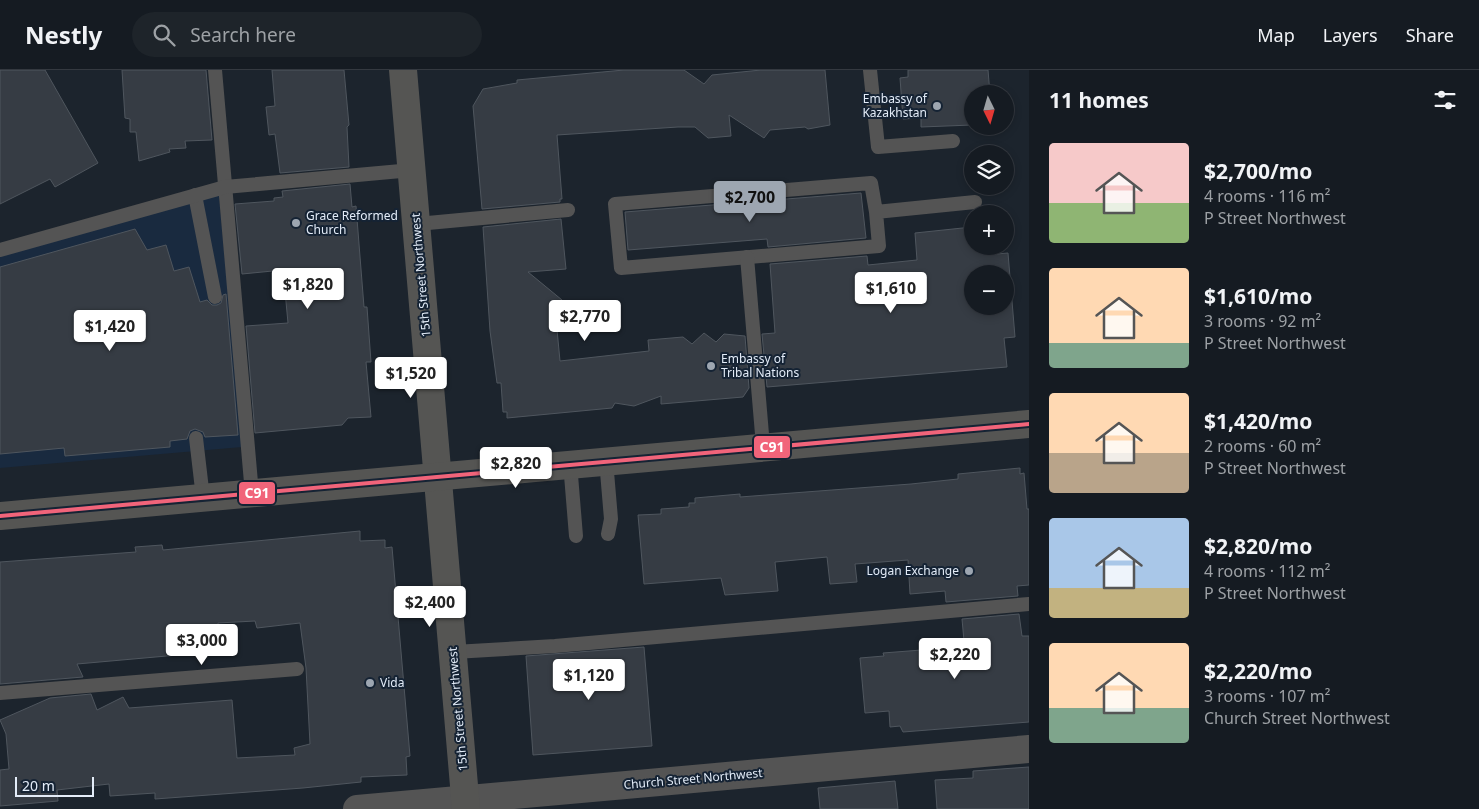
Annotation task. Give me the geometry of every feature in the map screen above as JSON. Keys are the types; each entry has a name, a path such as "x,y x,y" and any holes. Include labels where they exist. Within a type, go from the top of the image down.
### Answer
{"main road":[{"name":"15th Street Northwest","path":"403,70 466,804"},
{"path":"0,516 439,477 570,463 1029,424"}],"street":[{"name":"Church Street Northwest","path":"357,809 466,804 1029,750"}],"lane":[{"path":"215,70 252,494"},
{"path":"870,70 878,146 952,141"},
{"path":"0,250 225,187 412,170"},
{"path":"871,183 876,212 879,246 621,268 615,204 871,183"},
{"path":"195,195 215,297"},
{"path":"876,212 975,202"},
{"path":"417,224 568,210"},
{"path":"747,257 763,446"},
{"path":"196,438 203,498"},
{"path":"606,460 611,519 608,534"},
{"path":"570,463 576,536"},
{"path":"454,652 555,646 1029,604"},
{"path":"0,693 297,669"}],"shaded area":[{"path":"219,195 242,447 0,468 0,256"}],"building":[{"path":"0,70 45,70 98,163 55,187 50,179 0,204"},
{"path":"122,70 206,70 212,140 185,141 186,148 169,149 170,152 139,161 136,132 130,132 130,119 125,118"},
{"path":"272,70 344,70 349,125 347,127 349,167 280,173 275,134 269,135 266,107 275,106"},
{"path":"624,70 684,70 704,84 712,75 761,70 825,70 830,125 808,129 805,127 770,130 764,138 729,115 731,136 708,138 695,127 557,135 562,199 560,199 560,202 482,209 473,106 483,89 517,83 517,80"},
{"name":"Embassy of Kazakhstan","path":"908,70 988,70 989,85 964,85 964,125 921,127 921,118 903,119 900,78 908,77"},
{"path":"350,184 352,207 356,206 364,307 367,307 371,362 366,362 371,417 348,418 342,425 255,433 246,326 288,323 283,270 242,274 235,204 274,201 274,198 283,197 282,191"},
{"path":"861,193 866,238 768,247 767,239 628,250 625,212"},
{"path":"561,219 566,269 528,272 562,300 563,309 556,319 560,361 649,351 648,340 683,337 692,344 704,333 716,342 724,334 745,336 749,388 743,397 661,404 661,396 634,406 615,403 612,408 507,418 507,412 503,412 501,383 497,383 490,331 483,227"},
{"path":"964,228 964,255 1008,255 1009,265 964,265 964,315 1013,315 1015,337 1004,338 1007,367 767,387 762,334 775,333 770,264 867,256 868,265 917,260 915,233"},
{"path":"135,229 147,250 166,245 174,271 189,267 200,302 207,300 212,305 217,305 221,303 223,295 226,294 238,435 205,437 203,432 195,429 190,431 187,439 170,441 170,447 65,456 64,448 0,454 0,267"},
{"path":"1020,468 1020,474 1024,473 1027,509 1029,509 1029,585 1017,586 1018,596 946,602 945,591 910,594 908,560 855,564 857,582 830,584 827,557 775,562 778,591 725,595 721,578 644,584 638,515 661,514 661,509 689,507 689,503 695,503 695,498 740,494 740,497 911,484 958,479 958,474"},
{"path":"360,531 360,541 385,540 385,548 392,547 410,756 406,757 407,775 361,777 361,782 303,788 155,799 155,793 110,796 109,784 57,790 58,801 0,806 0,770 9,769 6,734 0,720 50,698 91,694 97,710 123,697 129,708 232,700 237,758 295,755 294,748 310,744 306,668 300,623 257,628 255,621 218,623 218,630 176,635 178,655 77,664 83,677 0,684 0,562 136,552 135,547 162,545 163,550"},
{"path":"1019,614 1022,636 1029,636 1029,722 903,732 900,726 890,727 889,711 865,713 860,658 884,656 883,653 947,648 947,642 964,641 962,619"},
{"path":"644,647 652,746 533,755 526,656"},
{"path":"1029,767 1029,809 937,809 935,780 973,778 973,771"},
{"path":"895,781 898,809 820,809 818,788"}],"transit line":[{"name":"C91","path":"0,516 1029,424"}],"place":[{"name":"Embassy of Kazakhstan","path":"937,106"},
{"name":"Grace Reformed Church","path":"296,223"},
{"name":"Embassy of Tribal Nations","path":"711,366"},
{"name":"Logan Exchange","path":"969,571"},
{"name":"Vida","path":"370,683"}]}
